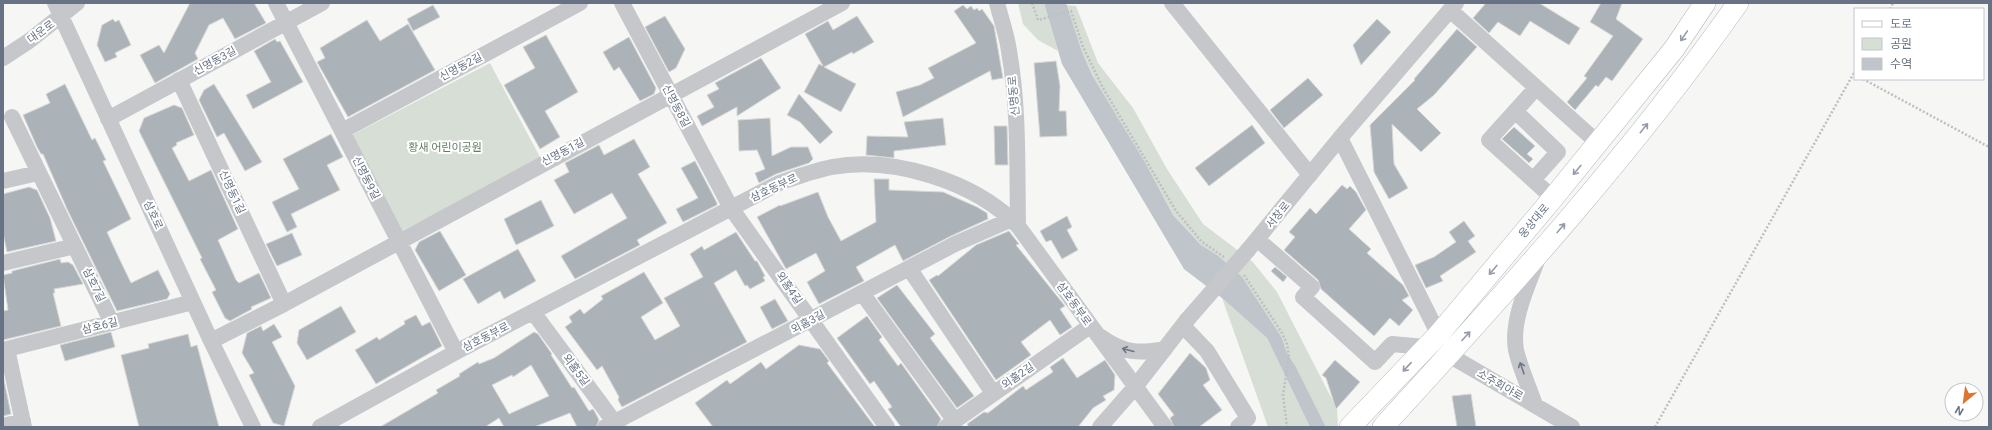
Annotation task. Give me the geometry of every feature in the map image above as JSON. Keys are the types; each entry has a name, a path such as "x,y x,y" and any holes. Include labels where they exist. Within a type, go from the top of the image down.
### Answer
{"main road":[{"name":"웅상대로","path":"1350,427 1432,341 1553,198 1674,49 1705,3"},
{"path":"1383,427 1540,253 1692,68 1738,3"}],"street":[{"name":"대운로","path":"3,58 58,10 77,3"},
{"name":"신명동9길","path":"276,3 456,352"},
{"name":"신명동3길","path":"108,119 322,3"},
{"name":"신명동2길","path":"342,131 580,3"},
{"name":"신명동8길","path":"622,3 732,208"},
{"name":"신명동1길","path":"211,341 284,304 670,94 842,3"},
{"name":"신명동로","path":"997,3 1009,49 1014,88 1017,190 1014,222"},
{"path":"1172,3 1310,175"},
{"path":"1453,7 1536,88 1598,144"},
{"name":"서창로","path":"1100,427 1185,323 1253,245 1340,138 1453,7"},
{"name":"삼호로","path":"58,10 211,341 253,427"},
{"name":"신명동1길","path":"179,80 284,304"},
{"path":"1536,88 1489,140 1553,198"},
{"path":"1515,111 1558,152 1533,180"},
{"name":"삼호7길","path":"12,117 112,323"},
{"path":"1340,138 1432,341 1449,355"},
{"name":"삼호동부로","path":"320,427 456,352 779,184 806,173 833,167 861,165 909,170 937,178 965,188 995,205 1014,222 1134,387 1165,427"},
{"path":"3,181 38,173"},
{"path":"995,205 1006,200 1017,190"},
{"name":"외홈4길","path":"732,208 887,427"},
{"name":"외홈3길","path":"613,425 955,244 1014,222"},
{"path":"1253,245 1312,287 1303,297 1375,362 1392,344 1432,341"},
{"path":"3,263 75,246"},
{"path":"1535,405 1516,351 1515,334 1526,288 1540,253"},
{"path":"909,268 993,393"},
{"path":"862,293 951,424"},
{"name":"삼호6길","path":"24,424 5,350 193,302"},
{"name":"외홈5길","path":"533,312 613,425"},
{"path":"1185,323 1207,351 1246,424"},
{"path":"1092,329 1120,348 1132,352 1146,352 1165,348"},
{"name":"외홈2길","path":"951,424 993,393 1092,329"},
{"name":"소주회야로","path":"1449,355 1572,427"},
{"path":"3,426 24,424"}],"path":[{"path":"1032,3 1038,20 1071,10 1083,47 1103,88 1176,212 1202,242 1229,262"},
{"path":"1655,427 1854,75"},
{"path":"1865,80 1989,147"},
{"path":"1240,271 1246,276 1282,333 1287,344 1289,356 1283,395 1287,427"}],"green space":[{"path":"1018,3 1044,3 1058,51 1038,40 1023,24"},
{"path":"1066,5 1076,6 1098,63 1133,108 1167,169 1203,224 1252,261 1277,292 1337,409 1338,427 1326,427 1296,367 1287,353 1282,338 1217,255 1201,245 1173,215 1146,164 1092,75 1082,52"},
{"name":"황새 어린이공원","path":"490,63 541,159 400,232 350,136"},
{"path":"1222,298 1267,338 1310,427 1268,427"}],"water":[{"path":"1044,3 1066,3 1082,52 1092,75 1146,164 1173,215 1201,245 1217,255 1242,277 1282,338 1287,353 1296,367 1326,427 1310,427 1267,338 1222,298 1184,269 1062,64"}],"building":[{"path":"190,3 254,3 266,23 235,39 223,18 209,25 195,53 198,59 155,83 140,55 159,45 164,53"},
{"path":"1486,3 1539,3 1580,28 1569,45 1530,21 1520,36 1498,22 1489,33 1473,18"},
{"path":"1601,3 1622,3 1616,19 1643,39 1612,81 1606,77 1598,87 1596,85 1575,110 1567,102 1587,78 1584,76 1613,36 1590,22"},
{"path":"433,5 440,17 413,31 407,19"},
{"path":"963,5 967,9 971,6 974,10 977,8 979,11 982,9 994,26 1003,78 992,80 990,71 903,117 896,92 920,85 934,78 928,68 976,43 954,11"},
{"path":"665,16 685,49 676,68 669,72 645,27"},
{"path":"857,16 874,42 853,54 852,52 824,67 856,84 841,112 804,92 819,64 823,66 805,34 828,21 833,30"},
{"path":"113,19 115,22 119,20 131,45 115,53 117,57 105,62 97,45 102,25"},
{"path":"1377,19 1391,32 1361,65 1353,45"},
{"path":"367,20 380,41 408,24 435,70 348,117 317,62 325,58 320,48"},
{"path":"1457,29 1477,47 1434,95 1417,109 1441,133 1421,152 1392,124 1394,164 1408,188 1389,199 1374,172 1370,125 1415,80 1414,79"},
{"path":"546,35 578,92 545,111 560,137 540,149 504,85 535,68 523,47"},
{"path":"629,37 656,88 654,94 640,101 619,67 614,71 603,52"},
{"path":"275,39 277,42 280,41 303,82 253,109 246,95 271,82 254,51"},
{"path":"761,58 781,88 737,116 737,107 702,126 697,116 714,107 707,95 719,89 715,83"},
{"path":"1056,61 1060,86 1059,111 1066,111 1067,136 1040,137 1034,63"},
{"path":"1308,78 1323,95 1284,128 1270,110"},
{"path":"65,84 92,140 95,138 106,160 103,161 131,219 107,232 118,256 131,283 158,270 170,294 167,299 117,311 67,209 43,154 41,154 37,147 23,115 50,103 46,94"},
{"path":"214,84 262,162 245,171 224,133 217,137 199,100 204,90"},
{"path":"799,94 833,132 820,144 800,122 787,115"},
{"path":"174,105 182,108 194,135 176,143 177,145 172,148 189,181 211,170 238,229 218,240 236,280 239,283 259,273 271,298 251,307 252,309 230,321 225,318 212,292 216,290 200,259 202,258 139,131 144,118"},
{"path":"770,118 772,156 791,147 808,147 813,159 809,163 776,174 759,183 755,173 765,169 757,150 739,151 738,120"},
{"path":"943,118 946,145 894,151 894,158 866,155 867,136 908,137 904,122"},
{"path":"1252,125 1265,143 1209,186 1195,168"},
{"path":"994,126 1007,126 1008,165 995,165"},
{"path":"1514,127 1535,146 1527,154 1533,159 1529,163 1502,139"},
{"path":"331,134 343,157 327,165 340,190 291,214 297,227 287,232 272,202 299,189 283,159"},
{"path":"634,139 650,167 638,174 667,223 637,240 640,245 575,279 561,256 627,218 612,193 574,214 554,180 569,172 565,163 599,145 604,155"},
{"path":"695,161 717,205 683,222 676,209 698,198 681,168"},
{"path":"874,179 889,179 889,190 943,192 987,213 988,219 903,261 895,245 856,267 864,281 819,304 807,282 825,271 816,253 786,269 757,217 780,205 818,192 828,217 841,241 876,222"},
{"path":"1342,185 1347,189 1350,186 1356,192 1366,210 1349,229 1371,249 1367,253 1403,285 1409,296 1402,300 1413,310 1399,326 1390,318 1374,336 1321,289 1318,280 1284,250 1295,237 1289,232 1310,208 1316,214"},
{"path":"29,187 37,190 50,218 56,241 7,252 3,233 3,194"},
{"path":"541,200 554,226 516,245 504,219"},
{"path":"1067,216 1072,227 1067,230 1078,250 1062,259 1051,240 1046,242 1040,231"},
{"path":"1464,221 1475,236 1468,241 1476,252 1440,276 1443,281 1426,288 1415,265 1434,257 1456,242 1449,232"},
{"path":"440,231 466,275 439,291 415,250 419,242"},
{"path":"1009,231 1019,244 1016,245 1065,306 1060,309 1072,327 1060,335 1050,320 1021,342 1031,355 996,380 929,280 937,275 938,276 976,245"},
{"path":"736,232 755,261 757,261 765,276 763,277 765,281 750,289 747,285 745,286 736,270 714,283 747,342 622,407 618,400 619,397 602,366 597,370 565,327 572,322 569,317 580,309 584,314 603,299 601,296 644,272 663,303 641,317 655,340 680,326 664,298 703,277 690,254 702,246 704,250"},
{"path":"292,233 302,255 277,266 266,244"},
{"path":"518,249 536,281 504,299 500,291 478,304 463,279"},
{"path":"60,259 61,263 68,262 73,265 83,284 54,289 55,293 53,293 61,326 3,340 3,311 8,310 3,275 12,273 12,271"},
{"path":"1275,267 1287,277 1283,282 1271,271"},
{"path":"897,285 935,334 930,338 974,396 957,408 877,298"},
{"path":"775,299 788,321 772,329 760,307"},
{"path":"341,306 356,332 307,360 297,343 299,330"},
{"path":"416,315 422,326 430,322 442,346 376,384 355,350 377,337 379,340 405,324 404,321"},
{"path":"867,316 882,337 879,340 898,366 901,363 941,419 937,427 901,427 888,409 892,407 874,381 870,384 837,338"},
{"path":"274,324 282,337 272,342 295,386 284,426 273,423 249,375 254,373 242,353 247,333 261,326 263,331"},
{"path":"111,332 115,347 65,361 60,345"},
{"path":"534,332 538,334 572,388 574,387 589,411 593,409 595,412 599,420 596,427 577,427 570,413 534,427 504,427 499,418 485,427 380,427 438,393 436,390 460,376 459,374 478,362 479,364 494,358","holes":["531,365 549,396 509,414 492,385 512,375 513,377"]},
{"path":"188,334 191,347 197,345 219,427 139,427 121,355 149,348 148,344"},
{"path":"799,345 820,349 829,361 827,363 875,427 713,427 695,403 727,380 730,384 761,362 766,369"},
{"path":"1190,353 1206,368 1210,380 1203,385 1222,410 1199,427 1174,427 1170,418 1174,415 1158,394"},
{"path":"1063,358 1077,378 1105,360 1115,375 1114,390 1103,396 1106,400 1093,408 1078,427 969,427 967,424 984,412 988,413 1023,386 1026,390 1053,372 1050,367"},
{"path":"1335,360 1360,382 1336,409 1326,378 1322,375"},
{"path":"3,375 11,414 3,416"},
{"path":"1471,394 1476,427 1457,427 1452,396"}]}
